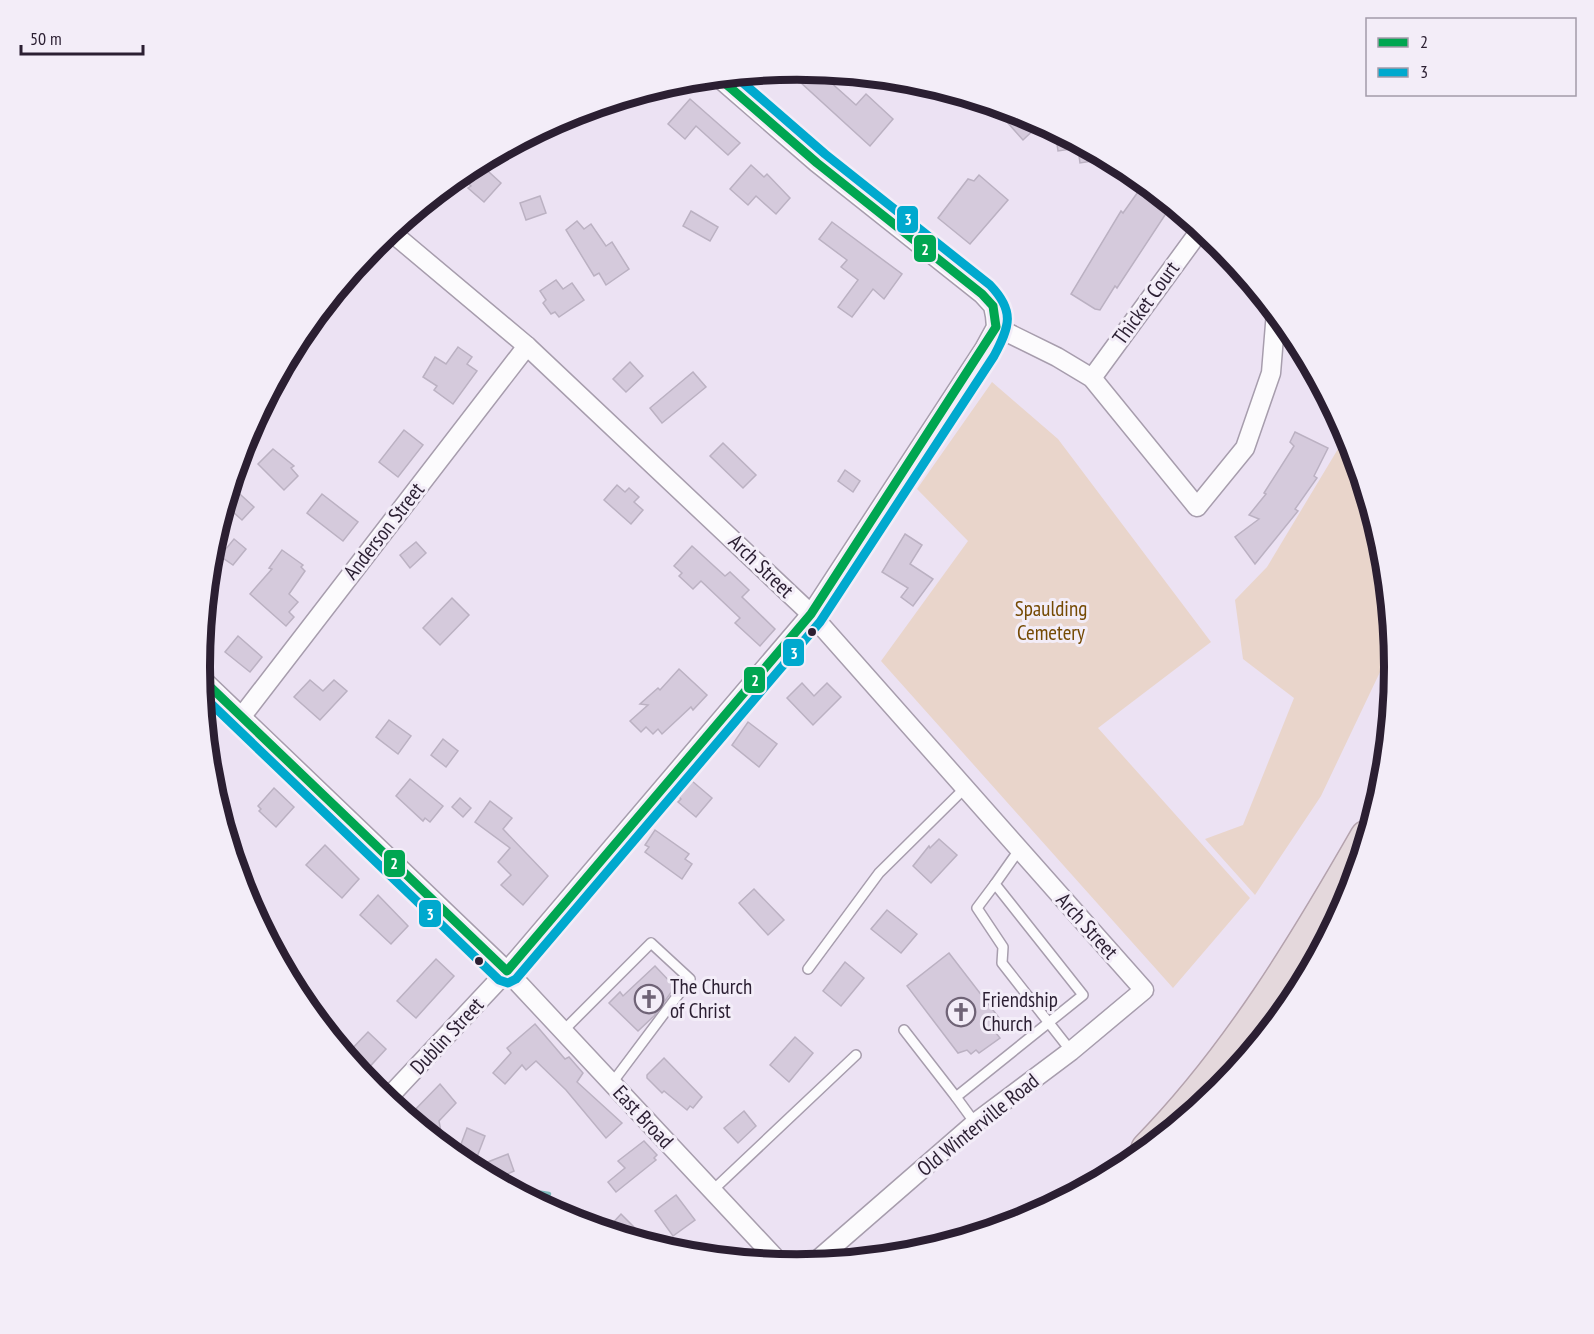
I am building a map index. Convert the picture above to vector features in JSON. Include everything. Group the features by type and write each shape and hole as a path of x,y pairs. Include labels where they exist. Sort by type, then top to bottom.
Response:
{"highway":[{"path":"1183,1110 1269,998 1316,926 1348,871"}],"street":[{"path":"726,84 825,170 982,294 993,306 996,327 1057,357 1092,378 1197,507 1245,448 1271,373 1275,326"},
{"name":"Thicket Court","path":"1092,378 1196,236"},
{"name":"Arch Street","path":"397,237 527,346 811,614 1144,990"},
{"name":"Dublin Street","path":"393,1093 507,971 811,614 968,374 996,327"},
{"name":"Anderson Street","path":"242,716 527,346"},
{"name":"East Broad","path":"210,686 507,971 771,1253"},
{"name":"Old Winterville Road","path":"825,1253 975,1123 1071,1051 1144,990"}],"lane":[{"path":"808,969 879,873 965,788"},
{"path":"1019,850 977,908 1003,947 1002,963 1071,1051"},
{"path":"957,1096 1083,995 995,884"},
{"path":"563,1031 651,943 690,979 612,1083"},
{"path":"904,1030 957,1096 975,1123"},
{"path":"712,1191 856,1055"}],"green space":[{"name":"Spaulding Cemetery","path":"992,382 1058,439 1211,642 1098,728 1250,898 1173,988 881,661 968,541 917,489"},
{"path":"1341,444 1353,478 1373,552 1383,629 1384,659 1380,672 1321,796 1255,895 1205,839 1243,825 1294,698 1243,659 1235,600 1267,567"}],"building":[{"path":"798,80 829,81 856,105 866,94 893,119 870,146"},
{"path":"690,99 740,143 728,155 696,126 685,139 668,124"},
{"path":"1003,117 1034,130 1023,140"},
{"path":"1056,140 1073,149 1058,151"},
{"path":"1078,151 1093,159 1093,161 1080,163"},
{"path":"751,165 764,177 767,174 790,198 776,214 756,196 748,205 730,189"},
{"path":"486,169 501,183 484,202 468,188 471,186 467,182"},
{"path":"979,175 1008,200 970,244 938,218 968,179 974,181"},
{"path":"1139,190 1167,211 1117,288 1115,286 1100,310 1095,309 1071,294 1121,211 1123,213"},
{"path":"540,196 546,213 526,220 520,203"},
{"path":"691,211 718,227 710,241 683,226"},
{"path":"577,221 584,229 591,224 606,246 612,242 629,269 606,285 599,273 594,276 566,230"},
{"path":"832,222 902,274 884,299 873,289 852,317 838,307 858,280 841,267 847,260 819,239"},
{"path":"556,280 563,289 572,283 584,300 559,317 555,312 551,314 543,303 546,300 540,291"},
{"path":"458,347 472,357 467,364 477,371 453,404 434,390 437,386 423,377 435,357 446,364"},
{"path":"630,362 643,376 626,392 613,379"},
{"path":"693,372 706,387 662,423 650,408"},
{"path":"404,430 423,445 398,477 379,462"},
{"path":"1295,432 1328,448 1314,476 1317,478 1295,509 1298,511 1255,564 1235,537 1259,519 1249,515 1266,494 1264,493 1294,446 1290,442"},
{"path":"723,443 756,475 743,488 710,456"},
{"path":"273,449 294,466 291,468 298,476 284,490 258,464"},
{"path":"845,470 860,481 853,492 838,481"},
{"path":"617,485 625,492 629,488 639,497 634,502 643,510 631,524 604,500"},
{"path":"237,491 254,507 242,520 231,511"},
{"path":"322,494 358,522 343,541 307,513"},
{"path":"905,534 922,545 910,564 933,579 913,606 901,597 908,588 882,572"},
{"path":"234,539 246,549 233,565 220,555"},
{"path":"416,542 426,553 410,568 400,555"},
{"path":"692,546 725,576 730,572 749,590 742,597 775,629 760,646 735,623 740,618 701,581 693,589 679,576 682,573 674,566"},
{"path":"282,550 303,565 301,567 305,571 289,594 298,602 289,612 294,617 286,626 250,594 272,569 269,568"},
{"path":"452,598 469,615 440,645 423,628"},
{"path":"238,636 262,657 250,672 225,652"},
{"path":"679,669 707,695 693,710 691,707 662,734 658,729 653,734 646,727 641,732 630,721 648,705 640,704 658,688 660,690"},
{"path":"310,680 323,691 334,680 347,691 320,720 294,697"},
{"path":"802,683 814,696 827,683 841,697 813,725 787,698"},
{"path":"389,720 411,736 398,754 376,737"},
{"path":"748,722 777,744 759,767 732,745"},
{"path":"443,739 458,751 446,767 431,755"},
{"path":"410,779 443,806 430,822 425,818 423,821 396,796"},
{"path":"692,781 712,798 696,817 678,802 681,799 679,797"},
{"path":"274,788 294,807 276,827 259,811 261,809 258,806"},
{"path":"460,798 471,808 463,817 452,807"},
{"path":"490,801 512,818 503,829 548,876 523,905 501,885 511,875 498,862 510,848 475,822"},
{"path":"655,830 689,854 685,859 692,864 682,879 645,852 649,847 645,845"},
{"path":"939,839 957,855 931,883 913,866 929,846 930,848"},
{"path":"325,845 359,879 342,898 306,865"},
{"path":"754,889 784,920 768,935 739,903"},
{"path":"378,895 408,926 391,944 360,915"},
{"path":"887,910 917,934 901,953 871,929"},
{"name":"Friendship Church","path":"949,953 1003,1023 999,1026 1002,1028 996,1033 1000,1038 979,1053 976,1050 971,1054 967,1050 958,1053 907,986"},
{"path":"436,959 454,976 416,1018 397,1001"},
{"path":"845,962 864,978 841,1006 823,991"},
{"name":"The Church of Christ","path":"655,966 675,987 654,1016 638,1031 609,1003 620,992 623,996"},
{"path":"535,1024 565,1059 569,1057 583,1073 577,1082 622,1123 606,1138 566,1090 536,1061 526,1070 522,1065 505,1084 493,1073 511,1053 507,1048"},
{"path":"368,1032 386,1049 368,1068 351,1049"},
{"path":"795,1037 813,1053 789,1082 770,1065"},
{"path":"664,1058 702,1097 693,1108 690,1106 687,1110 664,1091 662,1093 647,1078 647,1075"},
{"path":"440,1084 456,1103 439,1121 442,1135 413,1112"},
{"path":"744,1111 756,1126 738,1143 724,1128"},
{"path":"467,1128 485,1136 476,1159 460,1147"},
{"path":"644,1141 657,1155 654,1158 656,1160 616,1192 608,1182 625,1168 618,1161"},
{"path":"508,1154 514,1171 503,1176 484,1163"},
{"path":"676,1195 695,1220 673,1236 655,1211"},
{"path":"621,1214 640,1233 612,1224"}],"waterway":[{"path":"532,1191 549,1194"}],"transit line":[{"name":"3","path":"211,704 499,980 508,983 516,979 820,622 994,356 1004,336 1006,311 998,294 990,285 825,154 743,83"},
{"name":"2","path":"210,687 507,971 811,614 996,327 993,306 982,294 817,163 726,84"}],"place":[{"name":"The Church of Christ","path":"649,999"},
{"name":"Friendship Church","path":"961,1012"}]}
